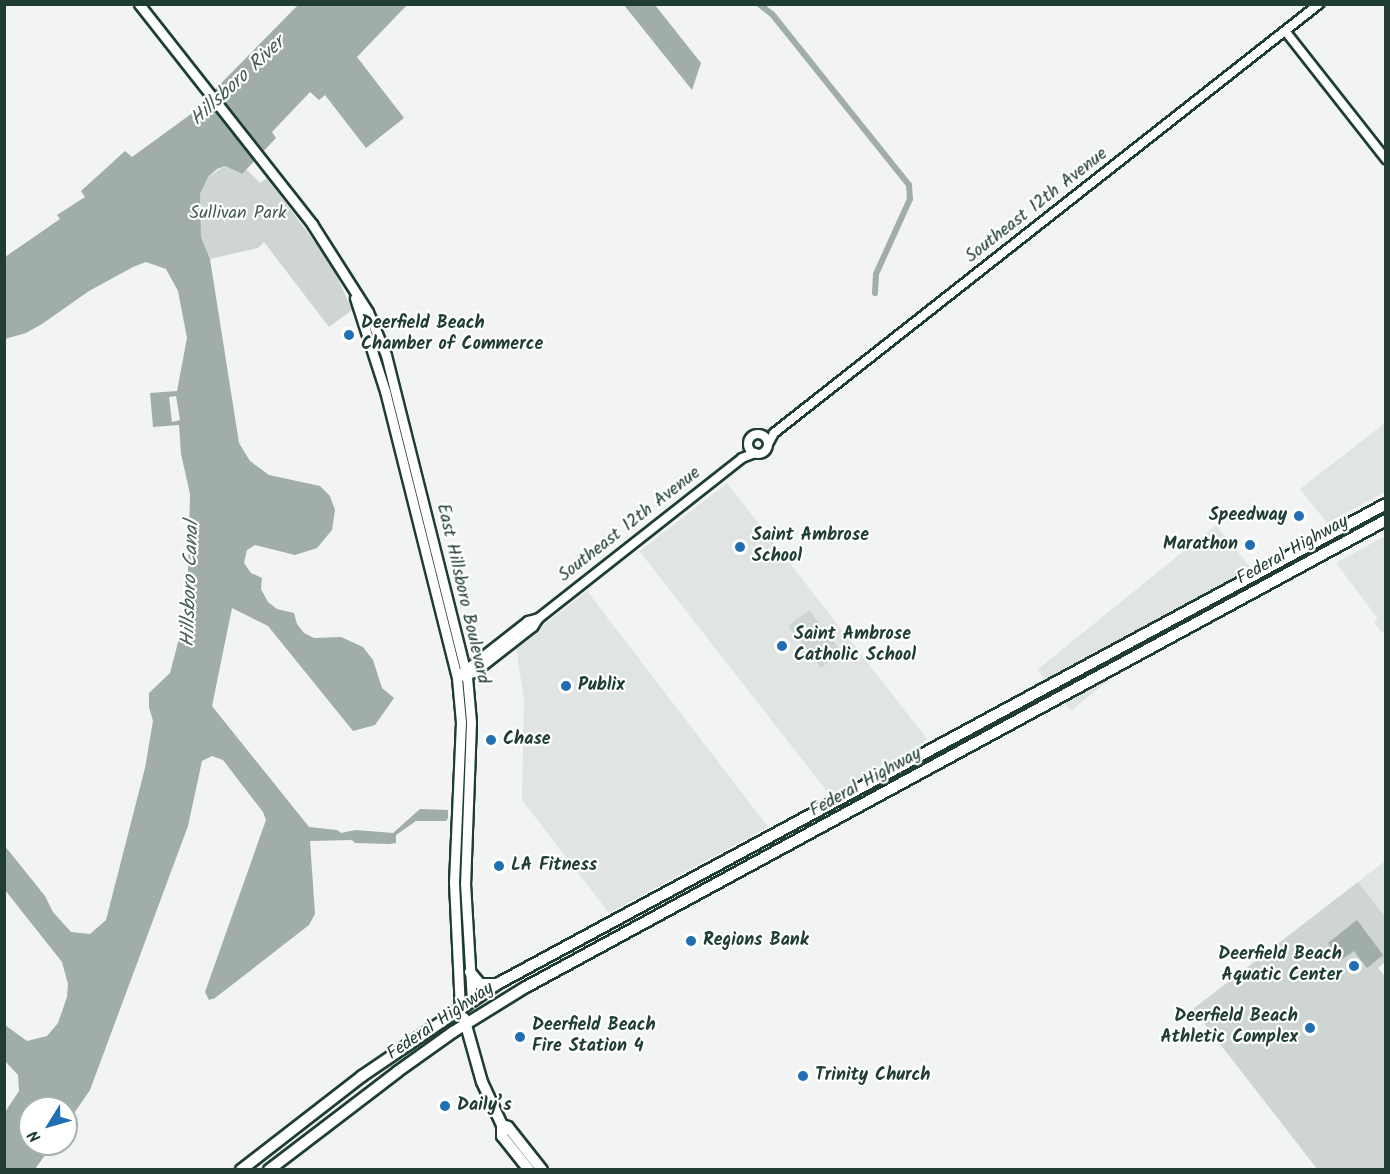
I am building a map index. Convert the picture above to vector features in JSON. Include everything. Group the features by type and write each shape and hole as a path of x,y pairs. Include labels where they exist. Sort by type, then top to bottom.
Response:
{"main road":[{"name":"East Hillsboro Boulevard","path":"139,4 322,238 354,293 368,312 386,355 419,482 471,716 465,883 472,1001 467,1024"},
{"name":"East Hillsboro Boulevard","path":"354,293 398,439 463,675 454,882 460,1010 467,1024 482,1082 502,1125 502,1136 529,1170"},
{"path":"398,439 409,473 419,482"},
{"path":"411,492 416,493 423,514 427,517"},
{"name":"Federal Highway","path":"241,1170 362,1076 499,983 1386,504"},
{"name":"Federal Highway","path":"269,1169 371,1090 467,1024 554,972 1384,519"},
{"path":"1111,669 1115,658 1127,644"},
{"path":"1079,686 1090,674 1092,663"},
{"path":"975,742 977,732 986,721"},
{"path":"949,756 965,732"},
{"path":"459,758 465,765 468,783"},
{"path":"829,822 839,801"},
{"path":"808,833 822,810"},
{"path":"455,863 465,883"},
{"path":"454,882 462,890 466,904"},
{"path":"470,972 480,984 499,983"},
{"name":"East Hillsboro Boulevard","path":"502,1125 508,1127 542,1170"}],"street":[{"name":"Southeast 12th Avenue","path":"463,675 532,627 539,618 742,458 764,451 765,440 1319,4"},
{"path":"1286,32 1386,159"},
{"path":"755,453 748,446 753,436 765,440"},
{"name":"Southeast 12th Avenue","path":"742,458 748,446"},
{"path":"259,1155 269,1169"}],"shaded area":[{"path":"1385,423 1385,492 1327,523 1300,489"},
{"name":"Saint Ambrose Catholic School","path":"727,483 927,739 840,807 640,551"},
{"path":"1216,525 1249,566 1071,711 1037,670"},
{"path":"1385,536 1386,630 1382,633 1374,622 1378,619 1336,563"},
{"path":"587,591 768,827 609,913 522,800 524,699 516,647"},
{"path":"1385,861 1385,917 1358,882"}],"green space":[{"name":"Sullivan Park","path":"225,166 241,174 246,169 260,183 267,178 335,272 352,310 329,327 264,242 258,248 210,259 201,237 200,194 208,177"},
{"path":"809,610 842,652 821,668 789,626"},
{"path":"1358,882 1385,917 1385,962 1378,968 1386,978 1385,1169 1317,1169 1193,1009"}],"water":[{"path":"298,5 407,5 357,57 404,118 366,148 325,95 319,100 310,92 272,132 276,138 242,174 225,166 217,169 208,177 200,194 201,237 210,259 239,443 250,461 269,475 320,486 330,496 335,510 332,530 317,548 295,555 255,545 247,550 244,563 251,573 262,578 261,589 268,602 277,609 294,613 297,624 304,633 314,638 341,637 363,647 373,660 382,688 394,698 375,725 353,731 268,626 232,608 212,706 309,827 337,830 341,833 356,830 393,833 420,809 448,810 448,818 446,821 416,821 396,835 396,843 355,843 352,840 310,841 315,914 309,925 215,998 209,1000 205,992 266,820 263,812 223,760 212,756 202,761 188,826 90,1090 78,1108 78,1096 18,1096 18,1156 44,1156 35,1169 5,1169 5,1112 19,1091 18,1075 5,1061 5,1025 27,1041 47,1036 58,1023 67,997 68,984 62,962 5,890 4,845 45,896 53,912 71,932 90,934 106,920 145,768 153,721 149,707 149,693 170,673 187,608 190,494 181,454 179,425 153,427 150,393 177,391 187,338 178,291 166,269 146,262 133,267 89,291 26,333 5,339 5,257 60,219 57,215 85,197 81,191 125,151 132,157 191,114","holes":["176,396 180,420 172,422 169,397"]},
{"path":"624,5 655,5 701,63 692,90"},
{"path":"1357,920 1383,955 1367,968 1354,951 1341,960 1328,943"}],"waterway":[{"path":"759,4 772,14 909,185 910,199 876,274 875,293"}],"place":[{"name":"Deerfield Beach Chamber of Commerce","path":"349,335"},
{"name":"Speedway","path":"1299,516"},
{"name":"Marathon","path":"1250,545"},
{"name":"Saint Ambrose School","path":"740,547"},
{"name":"Saint Ambrose Catholic School","path":"782,646"},
{"name":"Publix","path":"566,686"},
{"name":"Chase","path":"491,740"},
{"name":"LA Fitness","path":"499,866"},
{"name":"Regions Bank","path":"691,941"},
{"name":"Deerfield Beach Aquatic Center","path":"1354,966"},
{"name":"Deerfield Beach Athletic Complex","path":"1310,1028"},
{"name":"Deerfield Beach Fire Station 4","path":"520,1037"},
{"name":"Trinity Church","path":"803,1076"},
{"name":"Daily’s","path":"445,1106"}],"water label":[{"name":"Hillsboro River","path":"238,82"},
{"name":"Hillsboro Canal","path":"191,584"}]}
